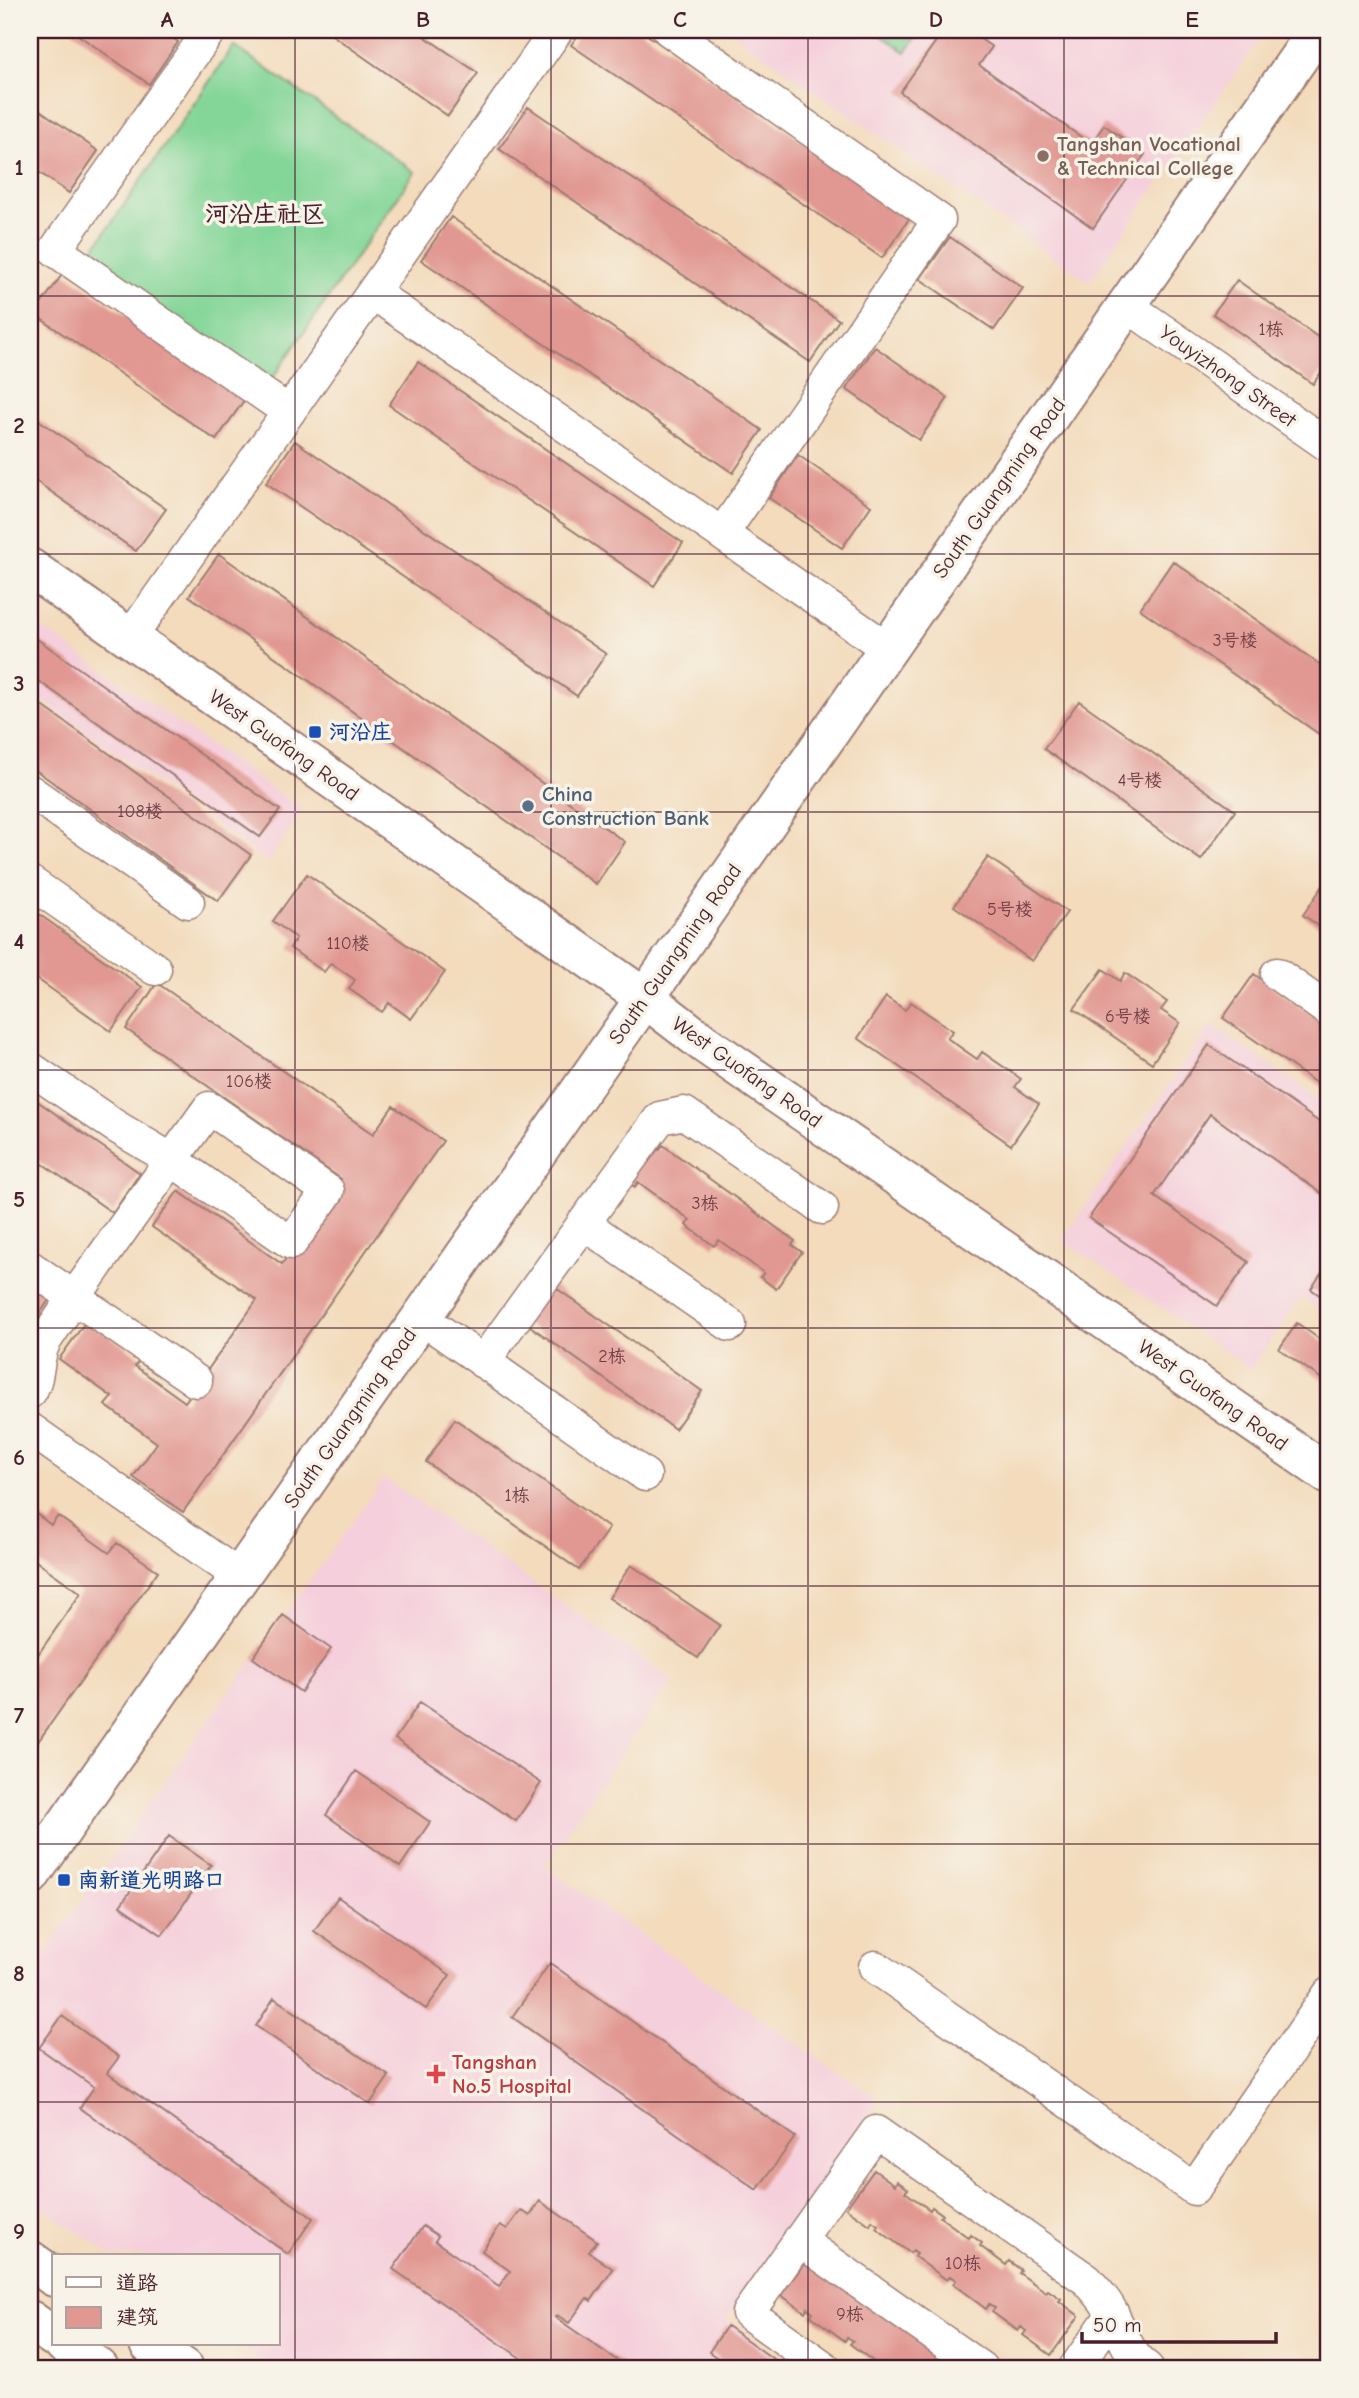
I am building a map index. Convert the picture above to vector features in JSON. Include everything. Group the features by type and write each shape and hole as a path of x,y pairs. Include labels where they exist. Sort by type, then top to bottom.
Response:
{"main road":[{"name":"South Guangming Road","path":"30,1876 1318,30"},
{"name":"West Guofang Road","path":"30,568 645,998 705,1044 1329,1475"},
{"path":"30,2260 52,2276"},
{"path":"30,2320 52,2336"},
{"path":"67,2346 99,2368"},
{"path":"152,2346 184,2368"}],"street":[{"path":"210,30 55,250 289,412"},
{"path":"130,638 558,30"},
{"path":"669,30 939,220 722,534"},
{"path":"373,293 887,648"},
{"name":"Youyizhong Street","path":"1126,305 1329,446"},
{"path":"30,791 188,902"},
{"path":"30,883 155,970"},
{"path":"1276,974 1329,1011"},
{"path":"30,1068 115,1126 172,1160 291,1243 328,1191 209,1108 172,1160 75,1298 43,1345 34,1386 30,1392"},
{"path":"483,1362 660,1118 684,1113 822,1208"},
{"path":"583,1223 730,1325"},
{"path":"30,1267 196,1381"},
{"path":"420,1317 645,1475"},
{"path":"30,1429 239,1576"},
{"path":"875,1967 1194,2189 1329,1994"},
{"path":"825,2368 748,2313 876,2132 1087,2280 1113,2314 1123,2340 1147,2368"},
{"path":"799,2240 981,2368"},
{"path":"1075,2368 1113,2314"}],"shaded area":[{"name":"Tangshan Vocational & Technical College","path":"728,30 1266,30 1089,282"},
{"path":"30,619 303,810 268,862 30,692"},
{"path":"1211,1024 1329,1107 1329,1316 1301,1297 1251,1369 1062,1240"},
{"name":"Tangshan No.5 Hospital","path":"384,1478 672,1680 544,1866 879,2099 726,2319 795,2368 271,2368 239,2346 280,2346 280,2254 109,2254 30,2199 30,1975 176,1766"}],"green space":[{"path":"874,30 921,30 906,52"},
{"path":"234,46 415,172 267,386 86,260"}],"building":[{"path":"71,30 161,30 178,42 149,84"},
{"path":"325,30 415,30 478,73 448,116"},
{"path":"582,30 640,30 911,216 882,258 571,45"},
{"path":"944,30 967,30 992,47 979,65 1091,144 1104,125 1145,154 1093,228 900,92"},
{"path":"30,103 98,151 69,193 30,166"},
{"path":"528,107 839,320 810,362 499,149"},
{"path":"451,217 762,430 733,473 421,260"},
{"path":"950,237 1023,288 994,330 920,279"},
{"path":"64,272 245,399 216,440 34,314"},
{"path":"1237,280 1329,345 1329,361 1313,384 1213,314"},
{"path":"875,347 948,398 919,440 846,389"},
{"path":"418,362 683,543 654,586 389,405"},
{"path":"30,414 166,509 136,551 30,477"},
{"path":"295,441 606,654 577,696 266,483"},
{"path":"798,455 871,506 842,548 769,498"},
{"path":"219,554 625,842 596,884 189,596"},
{"path":"1173,561 1329,671 1329,741 1140,609"},
{"path":"30,634 280,810 260,837 30,675"},
{"path":"30,697 251,855 218,901 30,766"},
{"path":"1079,701 1235,811 1201,860 1044,749"},
{"path":"988,857 1067,912 1032,961 954,906"},
{"path":"307,874 445,972 411,1019 389,1003 382,1012 349,989 355,980 331,963 324,972 290,948 296,938 273,921"},
{"path":"1329,877 1329,933 1303,915"},
{"path":"30,908 142,987 111,1031 30,974"},
{"path":"1103,969 1120,981 1125,973 1167,1002 1161,1010 1180,1023 1152,1063 1074,1009"},
{"path":"1254,974 1329,1027 1329,1092 1223,1018"},
{"path":"157,983 373,1134 393,1106 443,1141 183,1512 133,1477 157,1443 105,1405 112,1397 59,1359 87,1320 141,1358 135,1366 185,1402 257,1300 152,1227 178,1191 282,1264 341,1179 126,1029"},
{"path":"886,997 905,1010 911,1002 953,1031 947,1038 977,1059 982,1052 1021,1079 1015,1087 1039,1104 1011,1145 858,1038"},
{"path":"1209,1045 1329,1129 1328,1198 1210,1114 1154,1196 1249,1262 1217,1306 1089,1218"},
{"path":"30,1096 140,1173 113,1213 30,1155"},
{"path":"647,1142 659,1150 663,1145 795,1241 792,1245 802,1252 776,1289 760,1277 764,1273 719,1240 714,1246 686,1225 690,1220 638,1182 635,1187 622,1177"},
{"path":"1329,1262 1329,1302 1311,1289"},
{"path":"30,1282 51,1297 30,1328"},
{"path":"549,1283 702,1391 675,1429 523,1321"},
{"path":"1297,1323 1329,1346 1329,1384 1279,1349"},
{"path":"455,1419 609,1528 579,1570 426,1462"},
{"path":"30,1509 51,1525 58,1516 109,1553 117,1543 158,1571 30,1753 30,1666 81,1593 30,1557"},
{"path":"631,1565 720,1625 698,1658 609,1598"},
{"path":"283,1615 331,1649 301,1692 253,1658"},
{"path":"420,1702 541,1783 516,1821 395,1739"},
{"path":"356,1771 430,1822 400,1867 326,1815"},
{"path":"169,1836 211,1865 162,1935 120,1906"},
{"path":"338,1897 450,1975 426,2009 314,1931"},
{"path":"550,1963 795,2137 757,2190 512,2017"},
{"path":"274,1998 389,2076 370,2104 256,2026"},
{"path":"62,2016 119,2057 107,2073 313,2218 288,2254 80,2108 94,2087 39,2048"},
{"path":"874,2170 895,2185 897,2181 908,2189 905,2192 930,2210 932,2207 942,2214 940,2217 969,2238 971,2235 982,2243 980,2246 1006,2265 1009,2261 1021,2270 1019,2273 1061,2299 1059,2301 1079,2316 1051,2355 1023,2335 1026,2331 1021,2327 1018,2331 992,2312 995,2308 989,2304 986,2309 953,2284 956,2280 950,2276 947,2280 915,2257 917,2253 913,2250 910,2253 876,2228 878,2225 872,2221 870,2225 846,2208"},
{"path":"540,2201 597,2241 589,2252 613,2269 591,2301 587,2298 569,2323 557,2315 555,2317 628,2368 535,2368 393,2269 423,2226 438,2236 435,2241 499,2286 510,2271 482,2251 500,2225 507,2229 521,2210 530,2216"},
{"path":"809,2257 965,2368 891,2368 885,2364 882,2368 850,2344 853,2341 847,2337 845,2341 811,2316 813,2312 807,2308 805,2312 781,2295"},
{"path":"727,2326 786,2368 732,2368 709,2352"}],"place":[{"name":"Tangshan Vocational & Technical College","path":"1043,156"},
{"name":"河沿庄","path":"315,732"},
{"name":"China Construction Bank","path":"528,806"},
{"name":"南新道光明路口","path":"64,1880"},
{"name":"Tangshan No.5 Hospital","path":"436,2074"}],"district":[{"name":"河沿庄社区","path":"265,214"}]}
